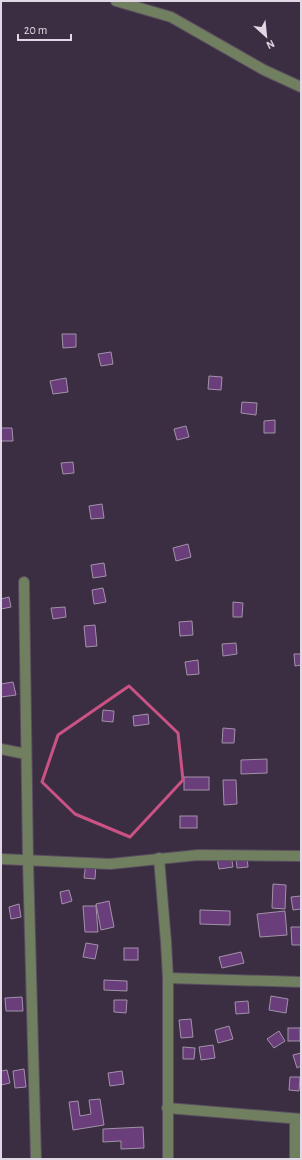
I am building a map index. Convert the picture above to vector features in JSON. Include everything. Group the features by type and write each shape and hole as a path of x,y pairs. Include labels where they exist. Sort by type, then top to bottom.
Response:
{"street":[{"path":"116,1 171,17 264,70 301,87"},
{"path":"24,582 28,860 36,1159"},
{"path":"1,749 26,754"},
{"path":"1,859 110,864 198,855 301,856"},
{"path":"159,858 168,978 168,1159"},
{"path":"168,978 301,982"},
{"path":"168,1108 298,1119 295,1159"}],"highlighted area":[{"path":"129,686 178,733 183,780 130,837 75,814 42,782 58,735"}],"building":[{"path":"62,334 76,334 76,347 63,348"},
{"path":"111,352 113,364 101,366 98,354"},
{"path":"209,376 222,377 221,390 208,389"},
{"path":"66,378 68,392 53,394 50,381"},
{"path":"242,402 257,403 256,415 241,413"},
{"path":"275,420 275,433 264,433 264,421"},
{"path":"186,426 189,437 177,440 174,429"},
{"path":"1,428 12,428 13,441 1,441"},
{"path":"73,462 74,473 63,474 61,463"},
{"path":"102,504 104,518 91,519 89,506"},
{"path":"188,544 191,557 176,561 173,548"},
{"path":"104,563 106,576 93,578 91,565"},
{"path":"103,588 106,602 94,604 92,590"},
{"path":"9,597 11,607 1,609 1,599"},
{"path":"233,602 243,603 242,617 233,617"},
{"path":"65,607 66,617 53,619 51,608"},
{"path":"192,621 193,635 180,636 179,622"},
{"path":"95,625 97,646 86,647 84,626"},
{"path":"236,643 237,654 223,656 222,644"},
{"path":"294,654 301,654 301,665 295,666"},
{"path":"198,660 199,674 187,675 185,662"},
{"path":"13,682 16,695 1,697 1,684"},
{"path":"103,710 114,711 113,722 102,721"},
{"path":"148,714 149,724 134,726 133,716"},
{"path":"223,728 235,729 234,743 222,743"},
{"path":"267,759 267,773 241,774 241,760"},
{"path":"184,777 209,777 209,790 184,790"},
{"path":"223,780 236,780 237,804 224,805"},
{"path":"180,816 197,816 197,828 180,828"},
{"path":"231,854 233,867 219,869 217,857"},
{"path":"247,857 248,867 237,868 236,858"},
{"path":"86,862 96,863 95,879 84,878"},
{"path":"273,884 286,885 285,909 272,908"},
{"path":"69,890 72,901 62,904 60,892"},
{"path":"301,896 301,909 293,910 291,897"},
{"path":"109,901 114,927 101,930 96,904"},
{"path":"19,904 21,917 11,919 9,907"},
{"path":"83,906 96,906 98,932 85,932"},
{"path":"200,910 230,911 230,925 200,924"},
{"path":"285,911 287,935 260,937 257,914"},
{"path":"291,927 301,927 301,945 292,945"},
{"path":"86,943 98,945 95,959 83,957"},
{"path":"124,948 138,948 138,960 124,960"},
{"path":"241,952 244,963 222,968 219,957"},
{"path":"104,980 127,981 127,991 104,990"},
{"path":"271,996 288,999 286,1013 269,1010"},
{"path":"22,997 23,1011 6,1011 5,998"},
{"path":"114,1000 127,1000 126,1013 114,1012"},
{"path":"248,1001 249,1013 236,1014 235,1002"},
{"path":"191,1019 193,1037 181,1038 179,1020"},
{"path":"229,1026 233,1039 218,1043 215,1030"},
{"path":"288,1028 300,1028 300,1041 288,1041"},
{"path":"279,1031 285,1041 274,1048 267,1039"},
{"path":"213,1045 215,1058 201,1060 199,1047"},
{"path":"183,1047 195,1048 194,1059 183,1059"},
{"path":"301,1053 301,1066 297,1068 293,1055"},
{"path":"24,1069 26,1087 15,1088 13,1071"},
{"path":"7,1070 10,1083 1,1085 1,1071"},
{"path":"122,1071 124,1084 110,1086 108,1073"},
{"path":"290,1077 300,1077 299,1091 289,1090"},
{"path":"100,1099 104,1125 73,1130 69,1102 78,1101 80,1116 91,1114 89,1100"},
{"path":"143,1127 144,1148 121,1149 121,1141 103,1142 103,1129"}]}
